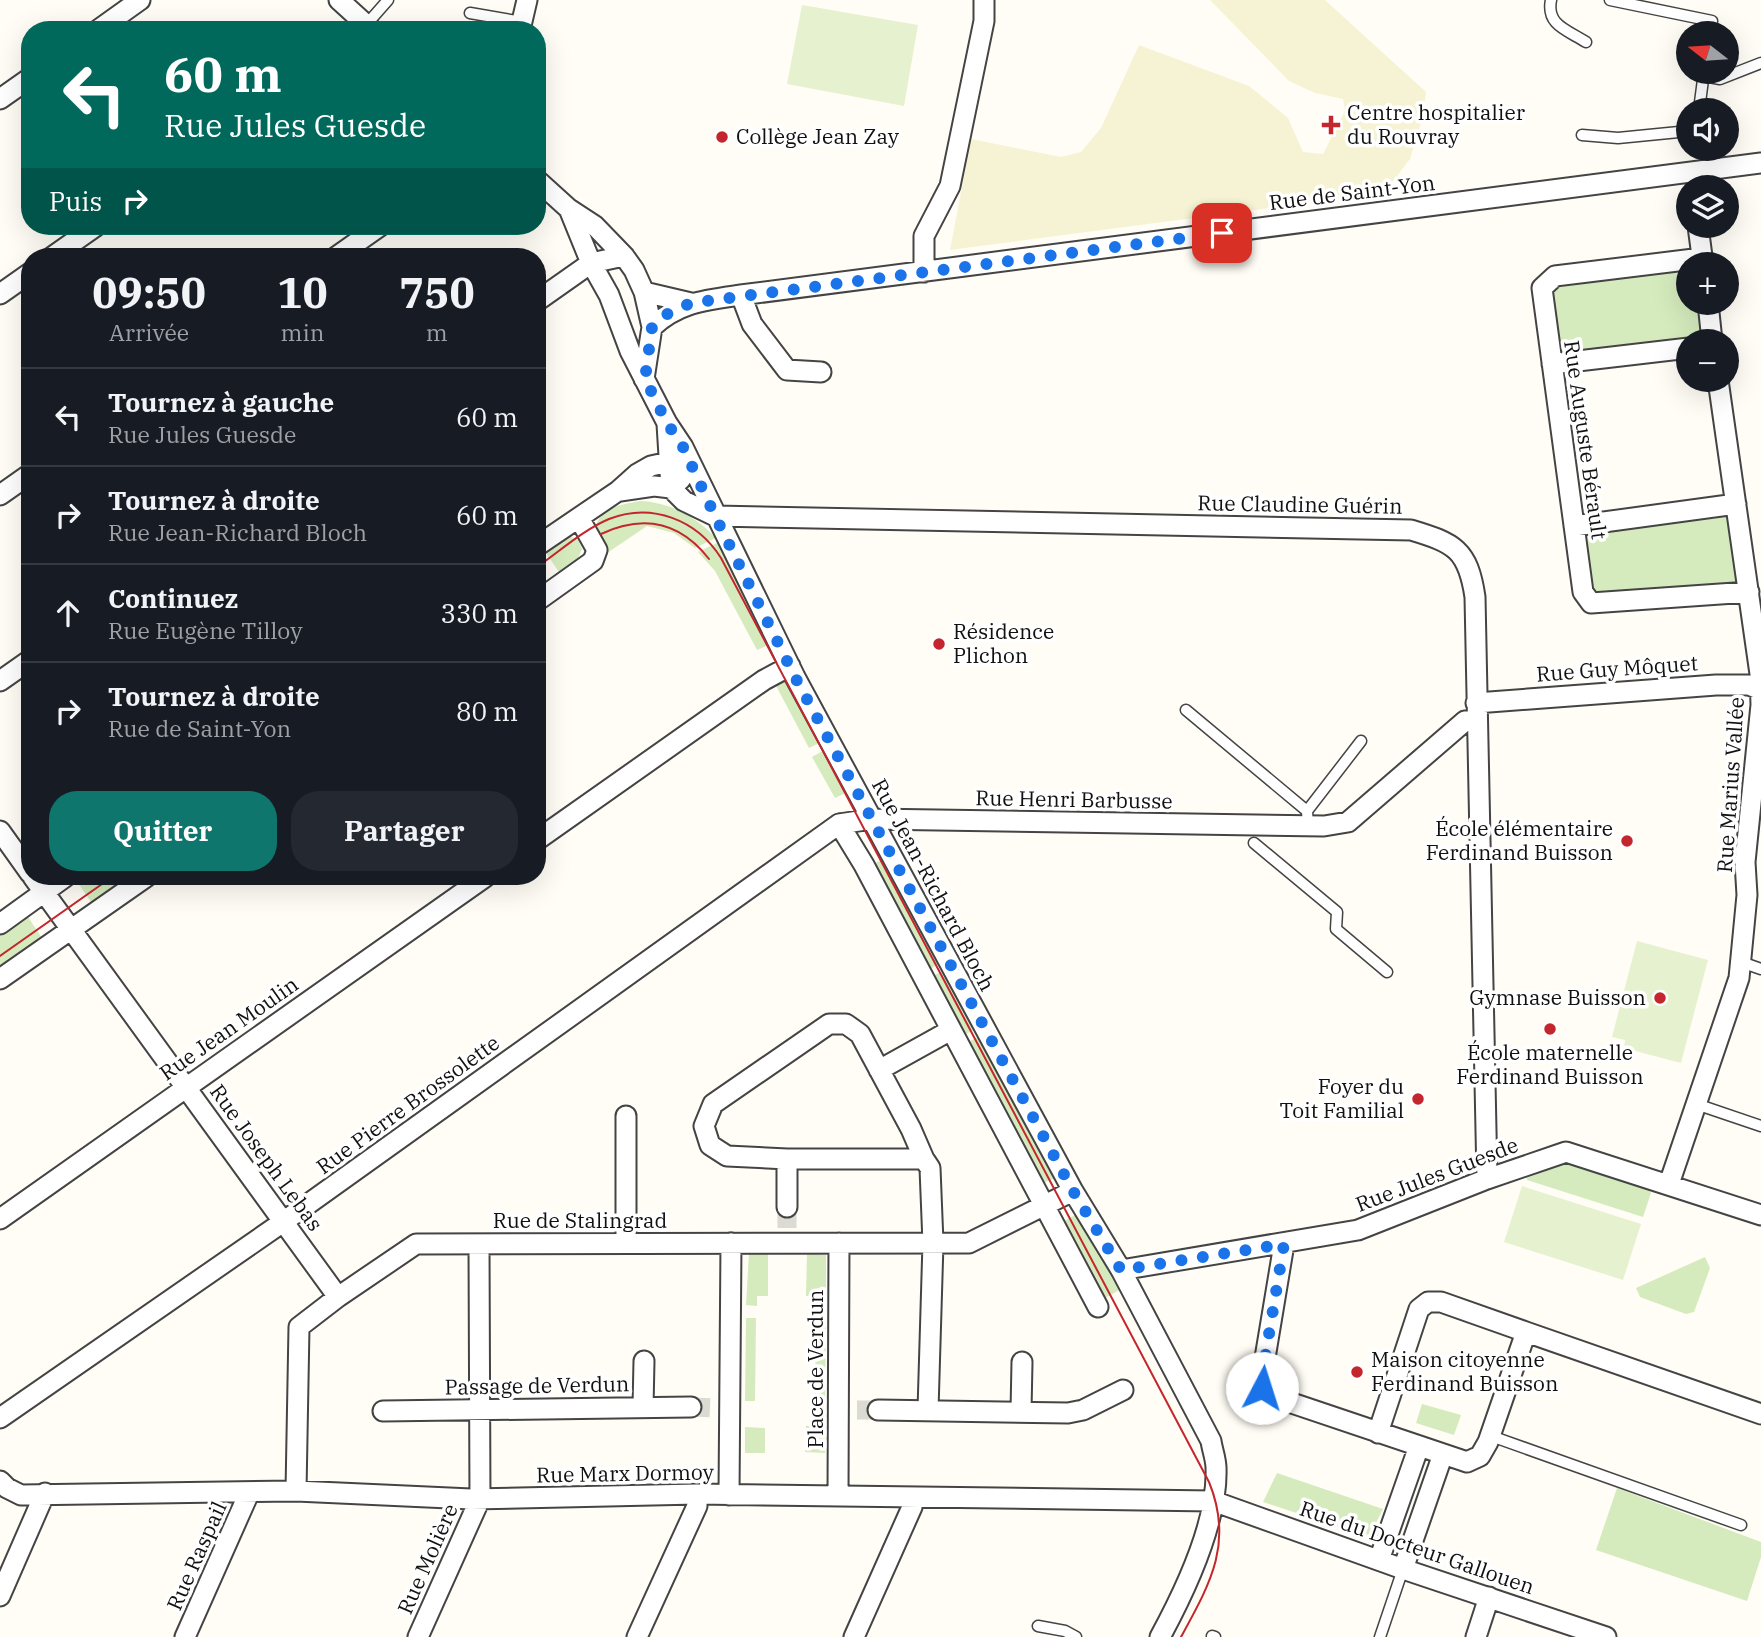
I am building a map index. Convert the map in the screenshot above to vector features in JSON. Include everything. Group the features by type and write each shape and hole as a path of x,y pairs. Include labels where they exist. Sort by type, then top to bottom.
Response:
{"street":[{"path":"111,21 140,0"},
{"path":"339,0 362,21"},
{"path":"522,21 527,0"},
{"path":"924,272 924,236 950,186 971,96 984,21 984,0"},
{"path":"0,99 21,84"},
{"name":"Rue de Saint-Yon","path":"1709,175 1761,163"},
{"name":"Rue de Saint-Yon","path":"652,327 663,316 691,303 741,295 1676,181"},
{"path":"546,188 569,209 595,226 634,270 644,292 652,327 645,379"},
{"name":"Rue Jean-Richard Bloch","path":"569,209 617,314 630,351 667,423 683,447 790,666 1073,1191 1121,1270 1210,1441 1216,1467 1213,1501 1193,1570 1160,1637"},
{"path":"65,248 83,235"},
{"path":"349,248 367,235"},
{"path":"546,294 591,262 624,256"},
{"name":"Rue Auguste Bérault","path":"1676,264 1555,276 1542,288 1583,592 1591,603 1749,592"},
{"path":"0,294 21,279"},
{"path":"617,314 644,292"},
{"name":"Rue de Saint-Yon","path":"644,292 691,303"},
{"path":"741,295 752,324 787,370 821,372"},
{"path":"617,314 652,327"},
{"path":"1552,364 1676,350"},
{"name":"Rue Marius Vallée","path":"1669,1184 1739,978 1754,897 1745,862 1761,690 1720,392"},
{"path":"667,423 671,488"},
{"path":"546,541 651,466 669,462 692,470"},
{"path":"671,488 692,470"},
{"path":"0,495 21,480"},
{"path":"618,491 654,486 671,488 684,500 715,516"},
{"path":"1574,526 1736,504"},
{"name":"Rue Claudine Guérin","path":"715,516 1411,530 1446,541 1464,559 1472,577 1475,597 1487,1179"},
{"path":"546,595 593,561 597,550 579,517"},
{"path":"0,681 21,666"},
{"path":"546,834 768,678 790,666"},
{"name":"Rue Guy Môquet","path":"1476,711 1716,685 1749,685 1761,690"},
{"name":"Rue Henri Barbusse","path":"839,824 873,819 1308,818 1324,826 1348,822 1476,711"},
{"path":"839,824 864,864 1098,1307"},
{"name":"Rue Pierre Brossolette","path":"0,1418 283,1222 839,824"},
{"name":"Rue Joseph Lebas","path":"0,831 21,860"},
{"path":"0,924 33,885"},
{"name":"Rue Joseph Lebas","path":"39,885 338,1297"},
{"path":"0,979 134,885"},
{"name":"Rue Jean Moulin","path":"0,1219 474,885"},
{"path":"924,1158 787,1159 727,1156 710,1145 704,1126 713,1104 829,1024 846,1024 860,1034 930,1168 933,1243 928,1410"},
{"path":"879,1070 951,1030"},
{"path":"626,1116 626,1243"},
{"name":"Rue Jules Guesde","path":"1121,1270 1358,1230 1487,1179 1566,1152 1761,1214"},
{"path":"787,1159 787,1207"},
{"name":"Rue de Stalingrad","path":"296,1491 299,1327 416,1244 731,1243 787,1236 839,1243 968,1243 1073,1191"},
{"path":"729,1495 721,1408 731,1243"},
{"name":"Place de Verdun","path":"838,1496 848,1410 839,1243"},
{"path":"1284,1244 1262,1376 1262,1388 1271,1396 1467,1462 1480,1457 1490,1436 1526,1332"},
{"path":"479,1245 480,1499"},
{"path":"1378,1433 1419,1309 1429,1302 1441,1302 1761,1414"},
{"path":"643,1407 644,1361"},
{"path":"1021,1411 1022,1362"},
{"path":"878,1410 1069,1413 1083,1410 1123,1390"},
{"name":"Passage de Verdun","path":"383,1411 691,1407"},
{"path":"1380,1560 1419,1446"},
{"path":"1403,1569 1443,1454"},
{"name":"Rue Marx Dormoy","path":"0,1481 6,1488 21,1494 296,1491 480,1499 697,1494 1213,1501"},
{"path":"0,1596 41,1493"},
{"name":"Rue Raspail","path":"185,1637 249,1493"},
{"path":"637,1637 696,1506 697,1494"},
{"path":"854,1637 912,1507 912,1497"},
{"name":"Rue Molière","path":"418,1637 480,1499"},
{"name":"Rue du Docteur Gallouen","path":"1213,1501 1403,1569 1606,1637"},
{"path":"1476,1637 1489,1597"}],"lane":[{"path":"373,21 388,0"},
{"path":"1551,0 1549,11 1553,21 1586,41"},
{"path":"1609,0 1712,21"},
{"path":"470,13 501,21"},
{"path":"1740,71 1761,63"},
{"path":"1582,135 1618,138 1676,132"},
{"path":"1185,710 1308,818 1361,741"},
{"path":"1254,843 1336,912 1336,929 1387,972"},
{"path":"1741,962 1761,969"},
{"path":"1696,1104 1761,1126"},
{"path":"1490,1436 1741,1524"},
{"path":"1380,1637 1403,1569"},
{"path":"1038,1626 1065,1631 1076,1637"}],"shaded area":[{"path":"1210,0 1325,0 1426,92 1422,120 1410,159 1384,193 950,250 971,139 1061,157 1081,152 1101,128 1139,45 1249,86 1288,118 1303,152 1323,154 1345,111 1343,99 1315,93 1289,81"}],"green space":[{"path":"802,5 918,25 904,106 787,84"},
{"path":"1676,269 1676,315 1700,315 1702,329 1676,329 1676,343 1557,357 1549,289 1552,283"},
{"path":"640,501 662,504 682,512 716,538 695,548 674,533 647,526 607,553 595,530 597,522 612,508"},
{"path":"1728,512 1737,585 1594,597 1588,591 1582,531"},
{"path":"566,534 578,540 582,549 575,565 561,575 546,553 546,545"},
{"path":"721,541 775,642 757,650 715,571 698,552"},
{"path":"786,677 825,740 809,748 774,682"},
{"path":"828,748 852,790 835,798 812,757"},
{"path":"887,857 943,962 926,971 870,866"},
{"path":"79,885 122,885 93,905"},
{"path":"25,912 43,940 0,971 0,929"},
{"name":"Gymnase Buisson","path":"1637,941 1708,960 1681,1063 1624,1048 1625,1040 1612,1037"},
{"path":"947,968 978,1028 960,1037 930,978"},
{"path":"982,1035 1055,1178 1038,1185 964,1044"},
{"path":"1567,1162 1649,1190 1651,1193 1643,1217 1527,1180"},
{"path":"1522,1186 1641,1224 1623,1280 1504,1242"},
{"path":"1075,1215 1121,1289 1100,1301 1059,1224"},
{"path":"749,1253 768,1253 768,1296 757,1296 757,1306 746,1305"},
{"path":"807,1253 826,1255 826,1305 816,1306 816,1296 806,1296"},
{"path":"1705,1257 1710,1268 1694,1312 1686,1314 1640,1297 1636,1288"},
{"path":"746,1318 756,1318 755,1401 745,1401"},
{"path":"816,1318 826,1319 825,1402 815,1402"},
{"path":"1422,1404 1461,1415 1454,1435 1416,1423"},
{"path":"815,1414 825,1415 825,1453 805,1452 806,1426 815,1426"},
{"path":"745,1427 765,1428 765,1453 745,1453"},
{"path":"1277,1473 1383,1509 1369,1537 1263,1502"},
{"path":"1617,1488 1761,1542 1761,1557 1747,1601 1596,1550"}],"tunnel":[{"path":"787,1207 787,1228"},
{"path":"691,1407 713,1408"},
{"path":"857,1410 878,1410"}],"tram line":[{"path":"546,560 609,519 641,513 657,514 686,524 699,533 721,558 1209,1482 1216,1504 1219,1544 1209,1581 1181,1637"},
{"path":"601,534 632,524 660,525 686,537 709,559"},
{"path":"0,956 101,885"}],"place":[{"name":"Centre hospitalier du Rouvray","path":"1331,125"},
{"name":"Collège Jean Zay","path":"722,137"},
{"name":"Résidence Plichon","path":"939,644"},
{"name":"École élémentaire Ferdinand Buisson","path":"1627,841"},
{"name":"Gymnase Buisson","path":"1660,998"},
{"name":"École maternelle Ferdinand Buisson","path":"1550,1029"},
{"name":"Foyer du Toit Familial","path":"1418,1099"},
{"name":"Maison citoyenne Ferdinand Buisson","path":"1357,1372"}],"route":[{"path":"1222,233 691,303 663,316 652,327 645,379 667,423 683,447 795,677 1073,1191 1121,1270 1284,1244 1262,1388"}]}
